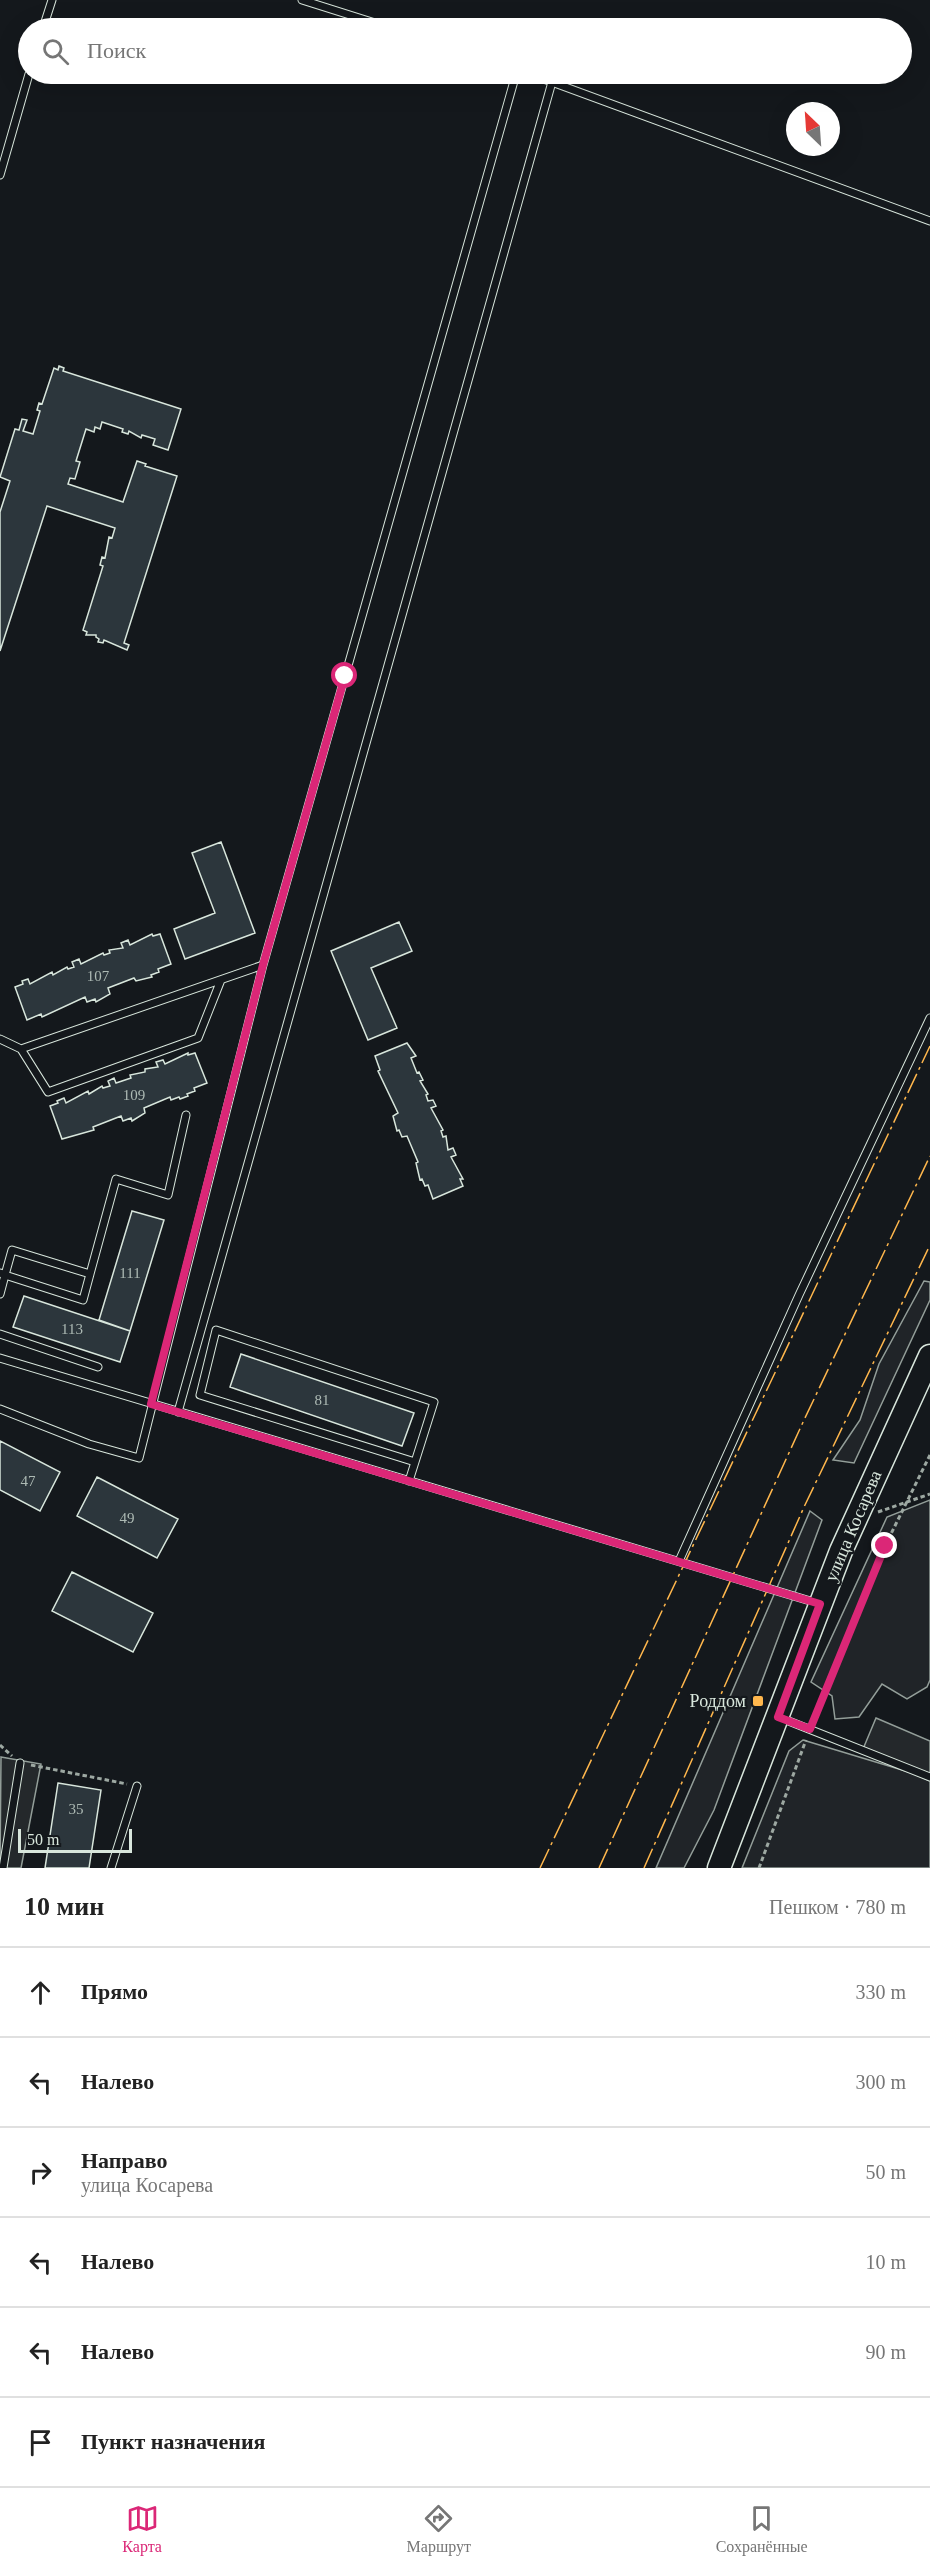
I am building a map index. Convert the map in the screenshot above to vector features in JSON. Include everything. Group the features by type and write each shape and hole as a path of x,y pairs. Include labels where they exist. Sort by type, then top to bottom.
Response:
{"main road":[{"name":"улица Косарева","path":"719,1868 854,1520 930,1356"}],"lane":[{"path":"46,18 52,0"},
{"path":"302,0 359,18"},
{"path":"0,175 26,84"},
{"path":"0,1409 89,1444 139,1458 263,965 513,84"},
{"path":"178,1412 551,84"},
{"path":"557,84 930,221"},
{"path":"21,1049 263,965"},
{"path":"0,1039 21,1049 48,1092 198,1038 221,980"},
{"path":"679,1561 799,1295 930,1018"},
{"path":"2,1274 83,1300 116,1179 168,1195 186,1115"},
{"path":"0,1294 2,1274 12,1250 90,1274"},
{"path":"410,1481 434,1402 216,1330 200,1395 415,1462"},
{"path":"0,1334 98,1367"},
{"path":"0,1358 820,1604"},
{"path":"778,1717 930,1777"},
{"path":"3,1868 20,1763"},
{"path":"111,1868 137,1786"}],"path":[{"path":"759,1868 810,1729 905,1503 930,1455"},
{"path":"854,1520 930,1494"},
{"path":"0,1745 20,1763 137,1786"}],"shaded area":[{"path":"924,1281 930,1282 930,1300 854,1463 833,1460 860,1420 879,1364"},
{"path":"930,1500 930,1680 927,1687 907,1699 882,1684 859,1717 835,1719 832,1696 811,1682 887,1517"},
{"path":"810,1511 822,1520 714,1810 684,1868 656,1868"},
{"path":"876,1718 930,1741 930,1777 863,1749"},
{"path":"803,1740 912,1773 930,1781 930,1868 742,1868 789,1751"},
{"path":"1,1757 41,1764 21,1868 0,1868"}],"building":[{"path":"59,366 64,368 63,371 181,409 168,450 153,445 155,439 142,435 141,438 129,431 128,434 122,432 123,429 102,422 100,429 95,427 94,432 86,429 76,461 80,462 75,479 70,478 68,484 123,502 137,461 146,464 145,466 177,476 124,643 129,645 127,650 104,640 103,643 98,642 96,635 86,635 87,632 83,630 103,566 100,565 102,557 105,558 109,537 112,538 115,528 47,506 0,651 0,512 10,481 0,477 15,429 19,430 22,419 27,420 23,431 33,434 40,411 37,410 39,403 42,404 54,368 58,370"},
{"path":"221,842 255,933 185,959 174,929 215,913 192,853"},
{"path":"399,922 412,951 371,968 397,1028 368,1040 331,951"},
{"path":"152,934 153,936 160,934 171,964 158,969 159,972 151,975 152,977 136,981 134,978 108,988 110,994 96,1002 95,999 87,1002 85,997 42,1017 41,1014 27,1020 15,987 23,984 22,981 28,979 30,984 52,972 53,975 67,967 68,969 74,967 72,962 79,959 81,964 103,953 104,955 110,953 109,950 123,948 121,943 128,940 130,945"},
{"path":"407,1043 416,1056 411,1058 417,1073 419,1072 423,1080 420,1081 428,1094 426,1095 428,1101 433,1100 436,1106 431,1108 443,1130 441,1131 443,1137 446,1136 448,1150 453,1148 456,1155 451,1157 463,1179 460,1179 463,1186 433,1199 428,1185 425,1186 422,1179 420,1180 416,1163 418,1162 407,1136 402,1137 399,1130 397,1131 393,1116 398,1113 378,1071 380,1070 375,1056"},
{"path":"188,1053 188,1055 195,1053 207,1083 194,1088 195,1091 187,1094 188,1096 171,1100 170,1097 144,1108 145,1113 132,1121 131,1118 123,1121 121,1116 93,1127 94,1130 62,1139 50,1106 58,1103 57,1101 64,1098 66,1103 88,1091 89,1094 102,1086 103,1088 110,1086 108,1081 114,1078 116,1083 131,1078 130,1075 158,1067 156,1062 163,1060 165,1064"},
{"path":"132,1211 164,1220 130,1331 99,1320"},
{"path":"24,1296 130,1331 120,1362 13,1327"},
{"path":"241,1354 414,1413 402,1446 230,1387"},
{"path":"0,1441 60,1472 40,1511 0,1490"},
{"path":"97,1477 178,1519 157,1558 77,1516"},
{"path":"72,1572 153,1613 133,1652 52,1611"},
{"path":"58,1783 101,1790 89,1868 45,1868"}],"power":[{"path":"540,1868 930,1046"},
{"path":"599,1868 804,1420 930,1156"},
{"path":"644,1868 804,1507 930,1245"}],"place":[{"name":"Роддом","path":"758,1701"}],"route":[{"path":"345,676 263,965 151,1404 820,1604 778,1717 810,1729 885,1546"}]}
